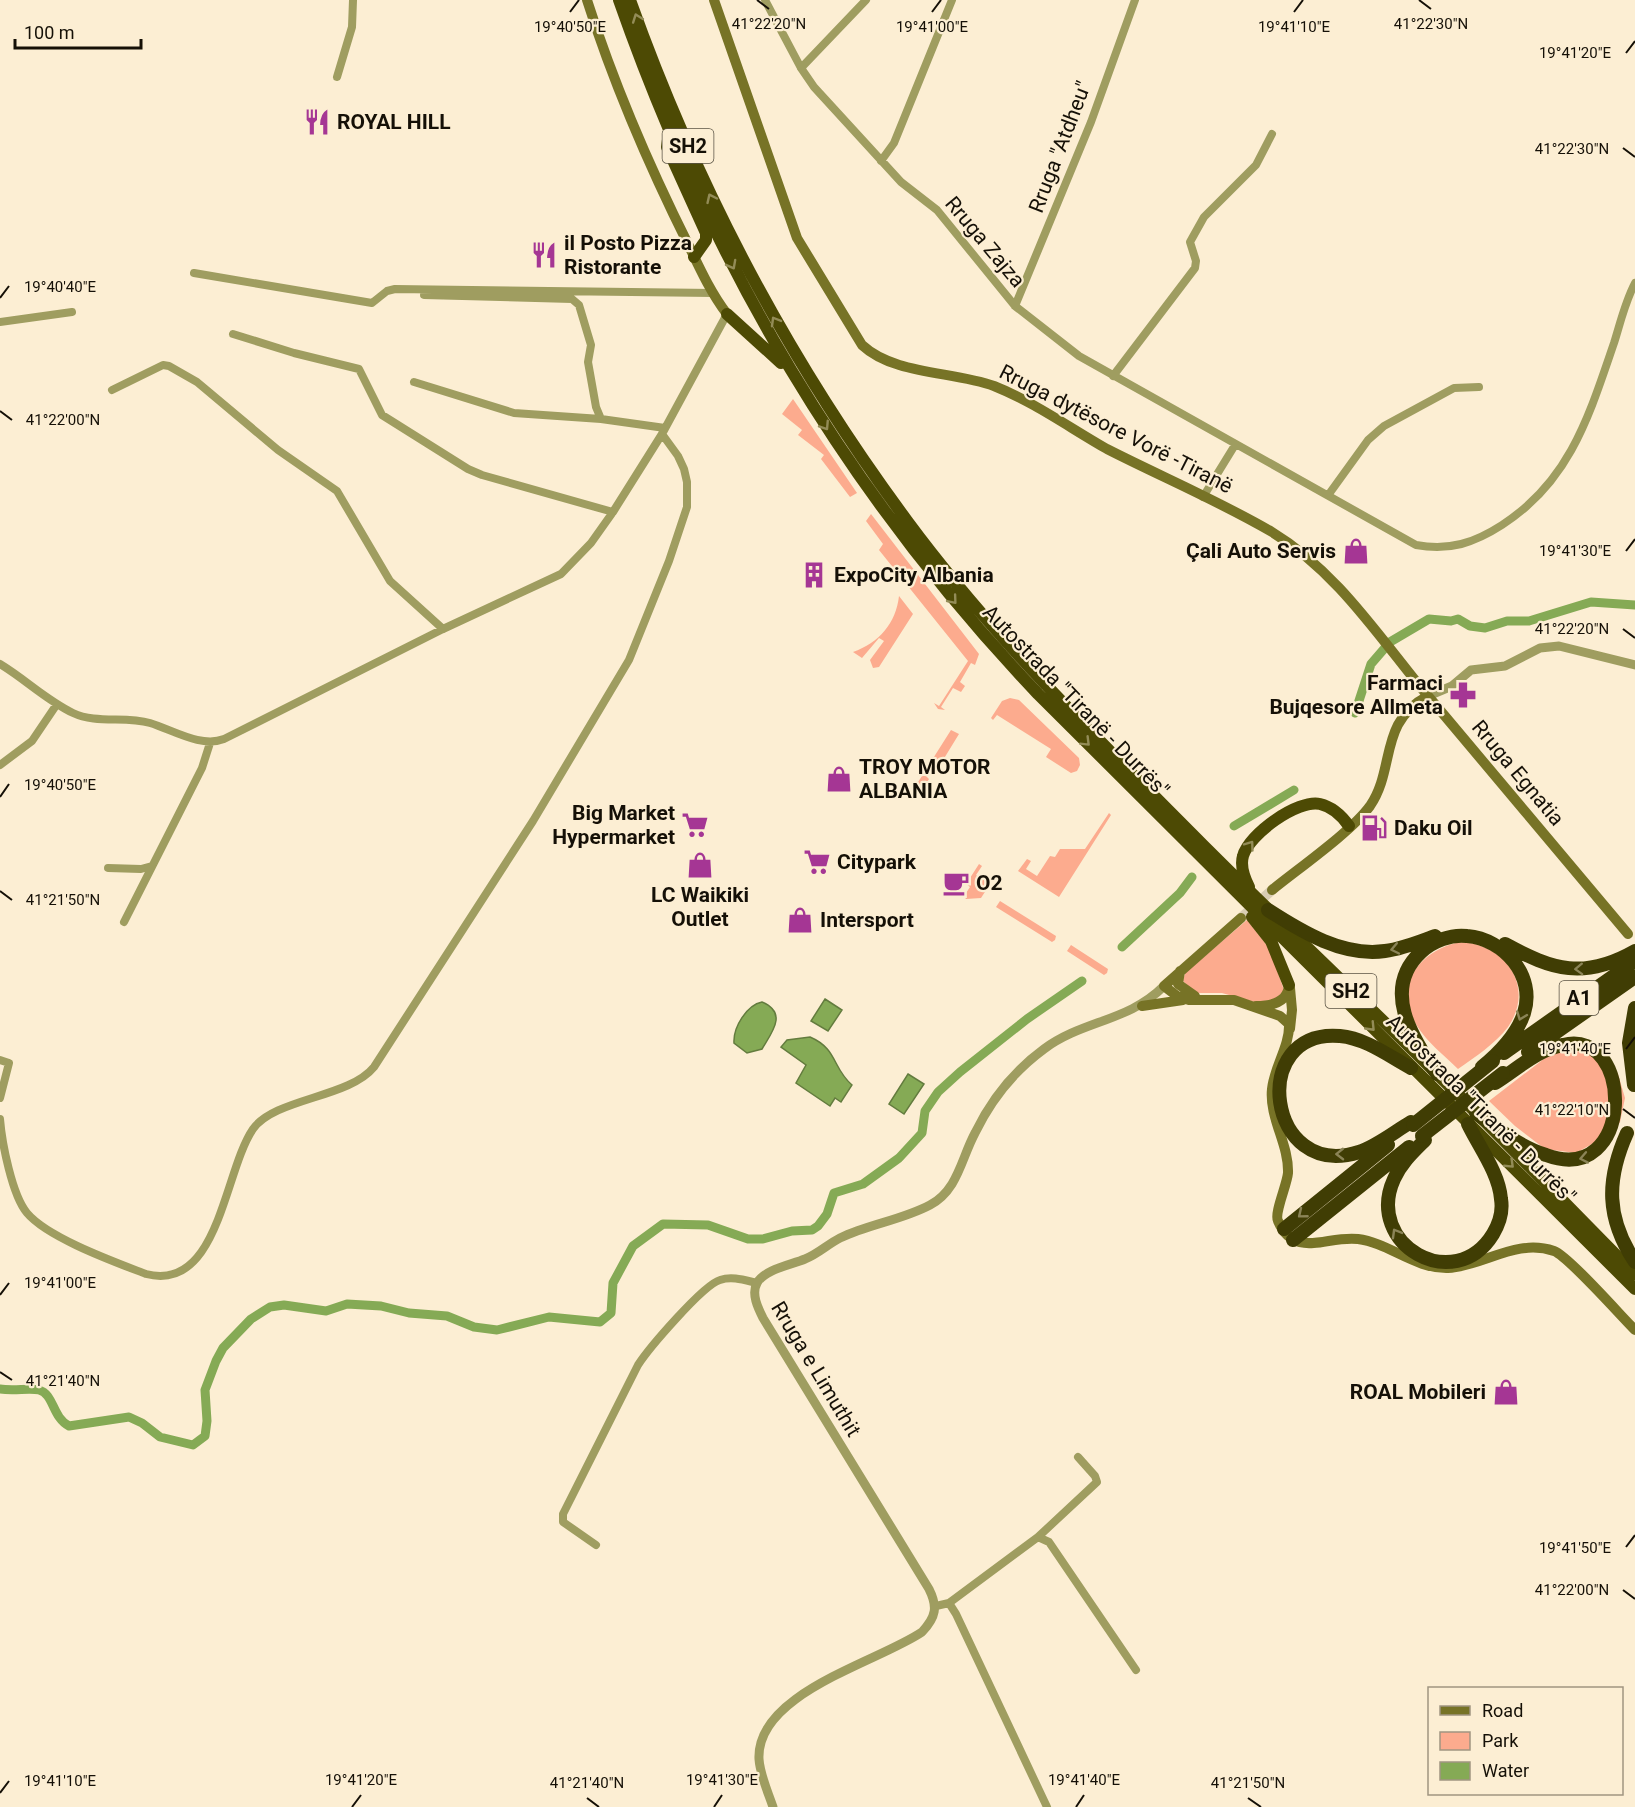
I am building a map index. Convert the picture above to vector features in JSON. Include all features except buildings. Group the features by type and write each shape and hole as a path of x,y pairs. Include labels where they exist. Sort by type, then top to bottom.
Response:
{"highway":[{"name":"Autostrada \"Tiranë - Durrës\"","path":"619,0 669,131 729,258 794,377 880,508 966,616 1038,694 1411,1068 1472,1119 1635,1274"},
{"name":"Autostrada \"Tiranë - Durrës\"","path":"630,0 680,127 738,253 810,380 866,465 930,552 1006,644 1268,910 1437,1074 1472,1119 1635,1289"},
{"path":"669,131 667,147 706,233 706,240 694,257"},
{"path":"727,314 794,377"},
{"path":"1256,898 1245,876 1242,862 1247,847 1260,833 1297,808 1312,804 1330,808 1349,826"},
{"path":"1212,867 1270,941 1289,985"},
{"path":"1268,910 1312,936 1361,951 1388,951 1445,934 1464,931 1483,933 1534,960 1568,969 1603,965 1635,951"},
{"path":"1437,1074 1412,1035 1401,995 1407,968 1415,957 1425,948 1445,938 1466,936 1490,941 1509,955 1521,973 1526,991 1524,1013 1513,1034 1492,1060"},
{"name":"A1","path":"1412,1124 1492,1060 1586,992 1635,960"},
{"name":"A1","path":"1424,1138 1465,1102 1579,1014 1635,977"},
{"path":"1633,1096 1629,1043 1635,1008"},
{"path":"1411,1068 1362,1042 1340,1036 1319,1038 1308,1042 1289,1058 1280,1078 1278,1100 1284,1121 1291,1132 1306,1146 1324,1154 1346,1155 1359,1152 1412,1124"},
{"path":"1504,1074 1554,1047 1581,1044 1600,1050 1613,1059 1624,1073 1633,1096"},
{"path":"1424,1138 1403,1163 1393,1180 1388,1199 1389,1217 1399,1239 1413,1253 1433,1261 1454,1261 1474,1254 1489,1240 1501,1211 1500,1191 1472,1119"},
{"path":"1472,1119 1536,1152 1568,1160 1587,1158 1606,1149 1618,1138 1630,1121 1617,1159 1611,1189 1618,1227 1635,1262"},
{"path":"1288,1234 1412,1124"},
{"path":"1288,1234 1424,1138"}],"main road":[{"path":"587,0 649,164 694,257 727,314"},
{"name":"Rruga dytësore Vorë -Tiranë","path":"714,0 797,238 862,345 877,356 893,363 962,376 1002,389 1110,450 1270,531 1304,554 1326,574 1405,669"},
{"name":"Rruga Egnatia","path":"1405,669 1628,934"},
{"path":"1272,890 1349,826 1374,799 1396,725 1410,708 1428,696"},
{"path":"1189,1000 1177,996 1164,986 1241,918"},
{"path":"1180,970 1177,981 1182,989 1196,997 1258,1007 1279,1002 1288,992 1289,985"},
{"path":"1289,985 1292,1010 1289,1032 1277,1066 1272,1092 1274,1115 1288,1161 1286,1187 1277,1215 1288,1234 1301,1245 1339,1238 1364,1239 1425,1264 1446,1268 1518,1248 1552,1250 1567,1260 1635,1330"},
{"path":"1142,1006 1207,998"},
{"path":"1246,1004 1286,1019 1289,1032"}],"street":[{"path":"337,77 351,27 353,0"},
{"name":"Rruga Zajza","path":"765,0 801,68 814,87 901,182 938,210 1015,306 1056,340 1113,376 1235,444 1258,454 1406,541 1444,548 1470,543 1521,512 1548,486 1584,429 1633,295 1635,283"},
{"path":"801,68 866,0"},
{"path":"881,161 894,143 952,0"},
{"name":"Rruga \"Atdheu\"","path":"1015,306 1091,122 1135,0"},
{"path":"1113,376 1195,268 1196,261 1190,242 1196,228 1256,165 1272,134"},
{"path":"194,273 372,303 387,291 395,289 713,293"},
{"path":"424,295 569,298 577,301 591,345 588,362 601,419"},
{"path":"0,322 72,312"},
{"path":"0,664 75,714 91,718 125,718 149,723 210,743 299,702 443,629 561,574 591,543 613,512 663,431 727,314"},
{"path":"233,334 294,353 354,366 363,374 382,415 468,469 613,512"},
{"path":"112,390 163,365 197,382 278,450 312,476 338,491 390,581 443,629"},
{"path":"0,1119 20,1200 37,1222 59,1236 146,1274 160,1278 172,1277 189,1267 199,1256 215,1228 241,1153 258,1122 360,1079 375,1067 533,821 629,660 669,561 687,507 687,482 684,469 663,431 601,419 514,412 414,382"},
{"path":"1329,494 1368,440 1384,426 1454,388 1479,387"},
{"path":"1203,497 1235,444"},
{"path":"1428,696 1452,686 1471,670 1515,663 1547,646 1559,646 1635,665"},
{"path":"0,765 32,741 57,704"},
{"path":"124,922 202,768 210,743"},
{"path":"108,868 152,866"},
{"name":"Rruga e Limuthit","path":"936,1606 903,1546 763,1318 755,1294 757,1283 764,1276 806,1259 839,1238 915,1211 941,1198 957,1177 968,1148 986,1113 1012,1077 1029,1060 1065,1035 1142,1006 1164,986"},
{"path":"0,1060 9,1063 0,1098"},
{"path":"596,1545 563,1522 563,1514 638,1365 651,1346 713,1283 729,1278 757,1283"},
{"path":"773,1807 759,1759 763,1740 777,1717 805,1691 922,1632 933,1619 936,1606 949,1603 1038,1537 1097,1482 1095,1476 1078,1457"},
{"path":"1038,1537 1049,1542 1136,1670"},
{"path":"949,1603 1008,1721 1047,1807"}],"green space":[{"path":"793,399 857,493 850,497 821,459 824,455 798,435 802,430 782,414"},
{"path":"871,514 979,654 975,665 971,663 960,682 965,686 961,692 953,688 941,707 945,710 938,709 934,703 939,706 968,661 879,550 883,544 866,521"},
{"path":"899,596 913,614 879,667 873,668 870,660 884,641 879,638 862,658 853,652 871,643 885,631 894,615"},
{"path":"1010,698 1019,700 1079,758 1080,765 1077,771 1071,773 1046,757 1051,749 997,715 993,720 991,718 1002,701"},
{"path":"951,730 959,734 940,765 934,766 932,760"},
{"path":"922,776 929,779 922,792 914,788"},
{"path":"1109,813 1111,815 1059,897 1018,871 1027,859 1031,861 1026,869 1037,876 1050,856 1055,857 1060,849 1085,849"},
{"path":"979,864 982,866 976,875 990,884 981,898 966,899 964,896 970,887 961,880 970,878"},
{"path":"1000,901 1056,936 1055,940 1052,942 996,907"},
{"path":"1247,920 1269,948 1284,990 1276,1000 1254,1002 1222,993 1195,993 1183,981 1185,973"},
{"path":"1461,942 1491,950 1503,959 1512,970 1519,997 1516,1012 1503,1033 1458,1069 1432,1045 1416,1024 1408,1002 1408,990 1417,967 1426,958 1448,945"},
{"path":"1071,945 1108,969 1107,973 1104,975 1067,951"},
{"path":"1587,1051 1611,1064 1618,1074 1625,1098 1620,1122 1613,1132 1576,1153 1545,1149 1515,1126 1489,1101 1545,1058 1559,1052"}],"water":[{"path":"825,999 842,1010 828,1031 811,1021"},
{"path":"762,1002 770,1006 774,1012 776,1023 762,1049 747,1053 734,1043 736,1030 746,1012"},
{"path":"810,1037 826,1047 852,1085 841,1102 835,1098 830,1106 796,1083 806,1065 781,1047 787,1040"},
{"path":"908,1074 924,1084 904,1114 889,1104"}],"waterway":[{"path":"1355,713 1371,664 1390,642 1429,619 1451,621 1458,619 1470,626 1485,628 1507,621 1529,621 1591,602 1635,605"},
{"path":"1234,826 1294,790"},
{"path":"1122,947 1180,893 1192,877"},
{"path":"0,1389 36,1389 44,1392 59,1417 69,1426 129,1417 142,1423 160,1437 193,1445 205,1436 207,1421 205,1390 223,1348 251,1319 270,1307 284,1305 326,1311 347,1304 381,1306 409,1313 447,1316 474,1327 497,1330 549,1317 600,1322 611,1313 613,1283 633,1246 663,1224 708,1225 748,1239 763,1239 792,1231 812,1230 818,1226 827,1214 834,1193 863,1184 899,1158 922,1133 925,1111 938,1092 1027,1019 1082,981"}],"tunnel":[{"path":"1241,918 1272,890"}],"place":[{"name":"ROYAL HILL","path":"317,122"},
{"name":"il Posto Pizza Ristorante","path":"544,255"},
{"name":"Çali Auto Servis","path":"1356,551"},
{"name":"ExpoCity Albania","path":"814,575"},
{"name":"Farmaci Bujqesore Allmeta","path":"1463,695"},
{"name":"TROY MOTOR ALBANIA","path":"839,779"},
{"name":"Big Market Hypermarket","path":"695,825"},
{"name":"Daku Oil","path":"1374,828"},
{"name":"Citypark","path":"817,862"},
{"name":"LC Waikiki Outlet","path":"700,865"},
{"name":"O2","path":"956,883"},
{"name":"Intersport","path":"800,920"},
{"name":"ROAL Mobileri","path":"1506,1392"}]}
